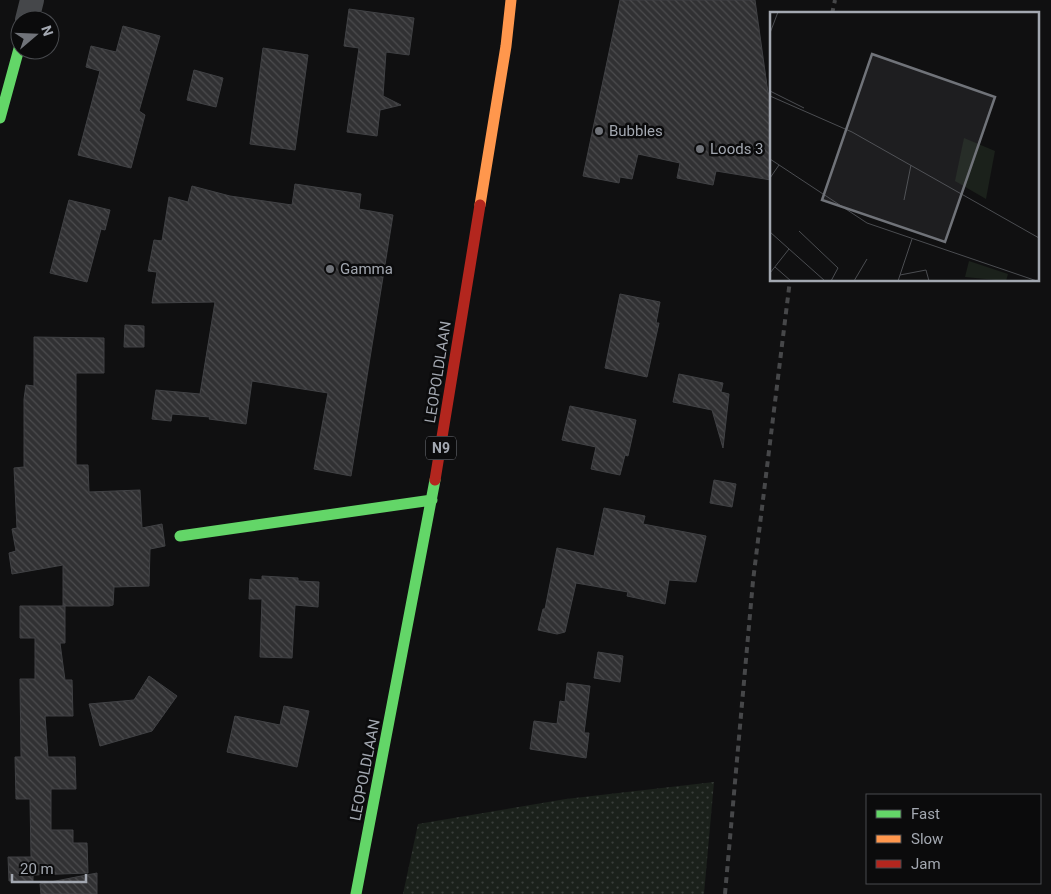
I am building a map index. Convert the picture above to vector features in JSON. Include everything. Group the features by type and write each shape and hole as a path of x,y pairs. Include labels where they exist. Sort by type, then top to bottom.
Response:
{"main road":[{"name":"LEOPOLDLAAN","path":"356,894 432,500 506,46 511,0"},
{"path":"0,118 16,60"},
{"path":"180,536 432,500"}],"shaded area":[{"path":"714,782 704,894 403,894 418,824 566,799"}],"building":[{"path":"620,0 755,0 768,93 770,93 770,180 716,171 713,185 677,178 680,163 638,154 632,179 620,177 619,183 583,176"},
{"path":"349,9 414,18 409,55 386,52 383,96 401,105 380,110 377,136 347,132 359,48 344,46"},
{"path":"123,26 160,36 139,111 145,115 131,168 78,155 100,71 86,67 91,46 116,52"},
{"path":"263,48 308,55 295,150 250,144"},
{"path":"194,70 223,78 216,107 187,100"},
{"path":"295,184 361,194 359,209 393,215 351,476 314,469 328,393 252,381 246,424 209,419 210,417 172,414 171,421 152,419 156,390 200,394 215,302 152,303 157,272 148,271 154,240 162,241 169,197 188,202 192,186 230,196 292,205"},
{"path":"69,200 110,210 105,230 101,229 87,282 50,273"},
{"path":"620,294 660,302 656,323 659,323 647,377 605,368"},
{"path":"125,325 144,326 144,347 124,347"},
{"path":"34,337 104,338 104,373 76,373 76,465 88,465 89,492 140,490 142,528 162,524 165,546 150,549 149,586 114,587 113,605 63,606 63,565 12,574 9,553 16,551 12,529 17,528 14,468 24,467 24,399 26,385 34,386"},
{"path":"679,374 723,383 721,392 729,394 723,448 712,410 673,402"},
{"path":"570,406 636,420 628,456 625,455 620,475 591,469 596,447 562,440"},
{"path":"714,480 736,484 732,507 710,503"},
{"path":"604,508 645,516 643,524 706,536 696,582 669,580 665,604 627,596 628,592 576,583 565,632 557,634 538,630 543,609 545,609 557,548 594,556"},
{"path":"262,576 298,578 298,581 319,582 318,607 295,605 292,658 260,657 262,599 249,599 250,579 262,580"},
{"path":"20,606 65,606 65,643 60,643 65,680 72,680 73,716 45,716 48,757 75,757 76,789 51,789 51,830 73,830 73,843 87,843 88,873 33,875 33,881 9,881 8,857 31,857 30,799 16,799 15,757 21,757 20,679 35,679 35,638 20,638"},
{"path":"598,652 623,656 620,682 594,678"},
{"path":"149,676 177,696 152,731 100,746 89,704 134,700"},
{"path":"567,683 590,686 584,733 589,733 586,758 530,749 534,721 557,724 560,701 565,702"},
{"path":"284,706 309,711 297,767 227,752 235,716 280,725"},
{"path":"97,873 97,894 41,894 40,884"}],"railway":[{"path":"832,12 835,0"},
{"path":"725,894 753,581 790,281"}],"traffic: fast":[{"path":"0,118 16,60"},
{"path":"356,894 435,480"},
{"path":"180,536 432,500"}],"traffic: slow":[{"path":"480,205 506,46 511,0"}],"traffic: jam":[{"path":"435,480 480,205"}],"place":[{"name":"Bubbles","path":"599,131"},
{"name":"Loods 3","path":"700,149"},
{"name":"Gamma","path":"330,269"}]}
